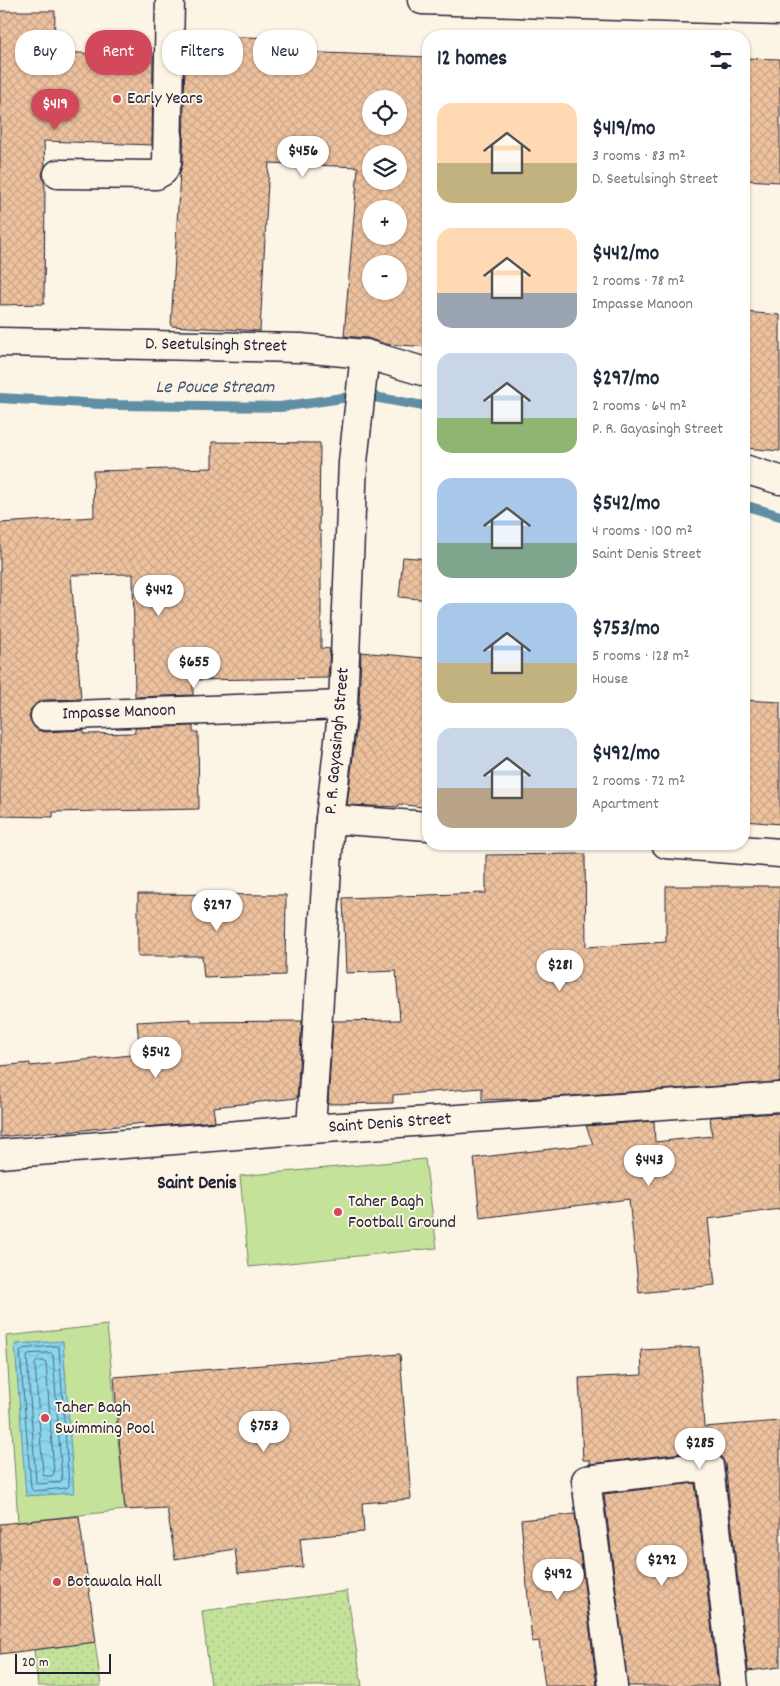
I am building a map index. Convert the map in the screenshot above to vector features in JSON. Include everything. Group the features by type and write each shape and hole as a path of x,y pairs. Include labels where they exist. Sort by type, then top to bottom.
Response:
{"street":[{"path":"58,174 156,175 163,171 167,163 170,0"},
{"path":"422,0 780,11"},
{"name":"D. Seetulsingh Street","path":"0,342 301,348 365,354 422,371"},
{"name":"P. R. Gayasingh Street","path":"310,1129 330,819 343,705 352,462 365,354"},
{"path":"750,471 780,480"},
{"name":"Impasse Manoon","path":"45,716 343,705"},
{"path":"330,819 422,826"},
{"path":"734,850 780,854"},
{"name":"Saint Denis Street","path":"0,1154 310,1129 780,1097"},
{"path":"613,1686 586,1480 710,1466 734,1686"}],"green space":[{"name":"Taher Bagh Football Ground","path":"425,1159 437,1248 249,1267 240,1176"},
{"path":"107,1325 125,1510 18,1522 6,1336"},
{"path":"347,1591 362,1686 211,1686 202,1611"},
{"path":"95,1642 101,1686 38,1686 34,1650"}],"water":[{"name":"Taher Bagh Swimming Pool","path":"63,1341 74,1493 26,1496 15,1344"}],"building":[{"path":"0,11 55,11 55,30 15,30 15,75 75,75 75,53 85,53 85,75 152,75 153,56 152,145 44,141 45,166 42,174 45,186 44,304 0,305"},
{"path":"243,37 253,37 253,75 317,75 317,53 422,57 422,347 385,344 367,338 344,336 358,167 269,163 260,331 171,326 180,172 183,163 185,75 243,75"},
{"path":"750,58 780,59 780,182 750,180"},
{"path":"750,312 780,315 780,451 750,448"},
{"path":"212,442 320,443 321,648 330,649 328,678 193,680 193,695 135,697 133,574 71,575 81,699 44,700 37,703 31,709 29,717 32,724 37,730 45,732 84,730 84,734 135,733 135,728 193,726 193,732 198,732 199,809 53,812 53,817 0,816 0,523 94,517 93,471 212,468"},
{"path":"403,557 422,558 422,599 399,597"},
{"path":"361,652 422,658 422,807 399,804 398,807 347,805 359,707"},
{"path":"750,700 780,702 780,824 750,822"},
{"path":"585,854 586,947 666,942 666,886 780,886 780,1082 541,1098 482,1100 482,1088 393,1095 393,1103 328,1104 333,1021 400,1020 396,971 346,973 343,898 486,893 486,855"},
{"path":"138,894 286,895 285,975 204,978 202,956 138,956"},
{"path":"191,1019 191,1022 302,1021 297,1098 213,1107 215,1121 145,1127 144,1123 58,1133 58,1131 0,1137 0,1066 30,1063 30,1066 140,1054 137,1022"},
{"path":"780,1113 780,1209 708,1219 715,1285 639,1293 629,1199 480,1218 474,1158 593,1144 586,1126 654,1121 655,1142 712,1136 710,1117"},
{"path":"699,1347 704,1427 780,1421 780,1667 748,1671 725,1464 721,1456 707,1450 590,1464 590,1460 583,1460 579,1378 642,1375 641,1350"},
{"path":"400,1354 411,1499 362,1503 364,1532 300,1538 303,1567 238,1573 235,1549 175,1559 167,1508 125,1510 114,1377"},
{"path":"695,1483 718,1686 628,1686 604,1494"},
{"path":"575,1514 597,1686 545,1686 539,1641 532,1642 521,1520"},
{"name":"Botawala Hall","path":"79,1516 96,1642 0,1654 0,1524"}],"waterway":[{"name":"Le Pouce Stream","path":"0,398 118,405 280,407 363,395 422,406"},
{"name":"Le Pouce Stream","path":"750,507 780,516"}],"place":[{"name":"Early Years","path":"117,99"},
{"name":"Taher Bagh Football Ground","path":"338,1212"},
{"name":"Taher Bagh Swimming Pool","path":"45,1418"},
{"name":"Botawala Hall","path":"57,1582"}],"district":[{"name":"Saint Denis","path":"197,1184"}]}
